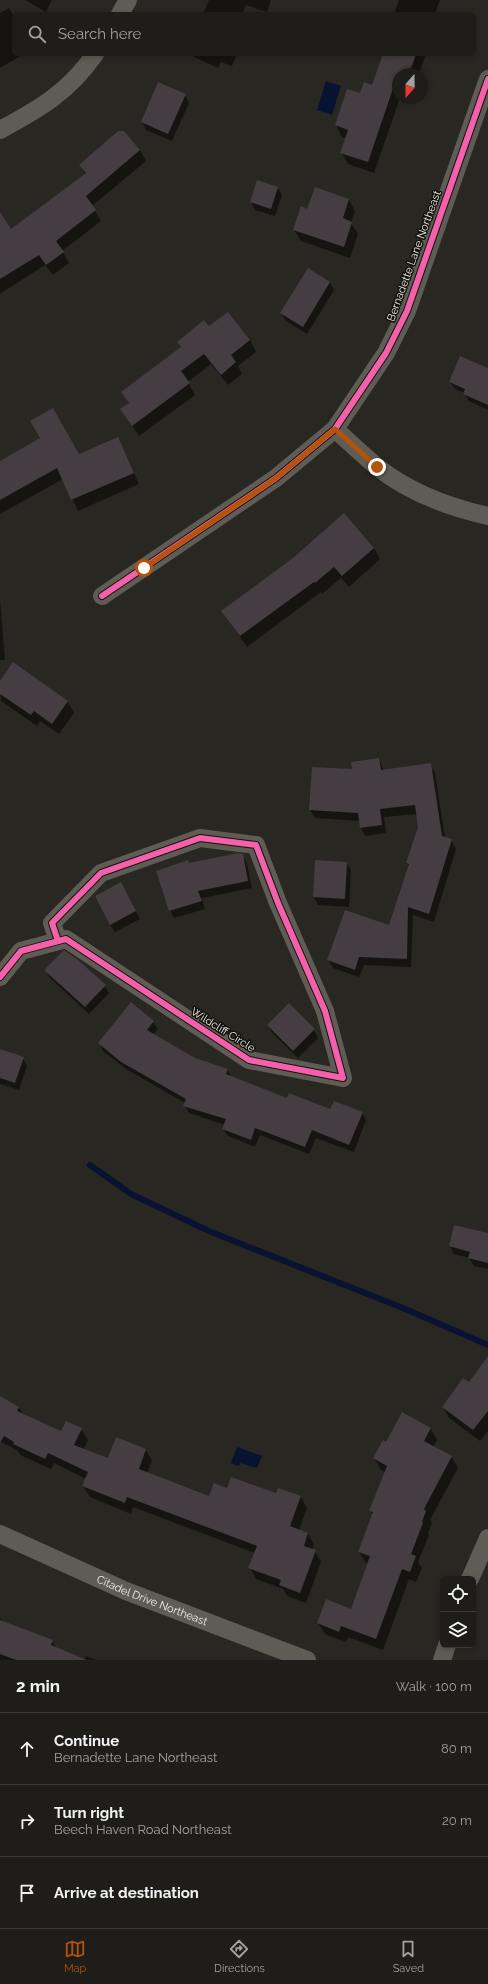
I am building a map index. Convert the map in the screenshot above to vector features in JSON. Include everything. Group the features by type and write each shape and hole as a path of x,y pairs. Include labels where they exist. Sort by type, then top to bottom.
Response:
{"street":[{"path":"121,12 128,0"},
{"path":"0,130 36,110 67,88 93,56"},
{"name":"Bernadette Lane Northeast","path":"102,596 276,478 335,429 386,353 407,311 488,79"},
{"path":"335,429 377,467 407,487 439,502 488,516"},
{"name":"Wildcliff Circle","path":"200,838 256,845 278,903 325,1011 343,1078 249,1060 66,939 58,941 52,923 101,873 200,838"},
{"path":"0,977 21,951 58,941"},
{"name":"Citadel Drive Northeast","path":"0,1534 126,1591 307,1660"},
{"path":"471,1576 488,1538"},
{"path":"442,1660 446,1648"}],"water":[{"path":"326,81 341,86 332,115 317,110"},
{"path":"237,1447 262,1456 257,1468 240,1463 239,1466 231,1463"}],"building":[{"path":"382,56 415,56 411,68 392,68 392,92 368,162 340,153 348,130 335,125 347,89 360,93 364,82 372,85"},
{"path":"158,82 186,94 168,134 141,122"},
{"path":"118,131 124,131 140,150 86,196 96,210 56,241 64,252 46,265 39,255 0,279 0,212 11,229 86,173 79,165"},
{"path":"257,180 278,187 271,209 250,202"},
{"path":"315,187 349,199 343,218 352,222 344,247 293,230 301,206 307,209"},
{"path":"308,268 330,282 303,327 280,313"},
{"path":"228,312 250,340 231,355 236,362 221,375 204,354 181,371 190,383 132,426 120,409 129,403 121,392 181,347 177,342 204,320 209,326"},
{"path":"460,356 488,368 488,405 463,394 465,389 449,382"},
{"path":"53,408 79,454 118,437 134,473 71,500 57,468 0,500 0,461 40,438 30,421"},
{"path":"344,513 374,548 342,576 334,567 315,583 314,582 240,636 221,611 293,558"},
{"path":"13,662 68,701 52,724 34,711 31,715 0,694 0,681"},
{"path":"379,758 381,770 431,763 442,836 452,839 429,914 408,907 407,959 359,957 355,970 327,960 345,910 389,925 409,864 406,863 418,827 415,805 380,809 382,825 360,828 358,813 309,810 312,767 352,769 351,762"},
{"path":"238,853 243,854 248,881 198,891 202,901 169,911 156,871 188,860 189,863"},
{"path":"315,860 347,862 345,899 313,897"},
{"path":"121,882 136,911 110,925 95,896"},
{"path":"64,950 78,960 106,985 85,1007 44,970"},
{"path":"131,1002 154,1021 147,1030 195,1058 228,1069 226,1074 287,1098 289,1093 330,1109 334,1101 363,1112 349,1145 312,1130 305,1147 255,1128 251,1140 222,1129 226,1119 183,1106 186,1099 121,1062 98,1043"},
{"path":"289,1003 315,1029 293,1051 267,1025"},
{"path":"0,1049 24,1057 15,1083 0,1078"},
{"path":"454,1225 488,1233 488,1263 468,1258 470,1252 449,1246"},
{"path":"488,1356 488,1411 473,1430 442,1407 463,1378 469,1382"},
{"path":"0,1396 19,1407 17,1411 61,1431 66,1421 82,1428 74,1445 108,1458 116,1437 146,1449 139,1469 209,1496 214,1483 227,1488 231,1477 276,1493 278,1488 301,1496 290,1526 308,1533 304,1546 316,1550 300,1593 279,1585 281,1580 248,1568 257,1546 127,1497 125,1503 82,1486 88,1472 48,1453 45,1459 13,1444 14,1442 4,1436 0,1443"},
{"path":"402,1412 431,1428 424,1441 452,1456 424,1509 426,1511 422,1522 423,1523 411,1554 416,1556 410,1572 402,1569 376,1639 341,1626 339,1632 317,1623 326,1599 351,1609 370,1556 358,1552 373,1512 369,1511 387,1466 373,1458 383,1440 386,1442"},
{"path":"0,1620 53,1640 51,1645 87,1660 16,1660 0,1654"}],"waterway":[{"path":"90,1165 131,1194 211,1232 403,1308 488,1345"}],"cycle path":[{"path":"102,596 276,478 335,429 386,353 407,311 488,79"},
{"path":"0,977 21,951 66,939 249,1060 343,1078 325,1011 278,903 256,845 200,838 101,873 52,923 58,941"}],"route":[{"path":"144,568 276,478 335,429 377,467"}]}
